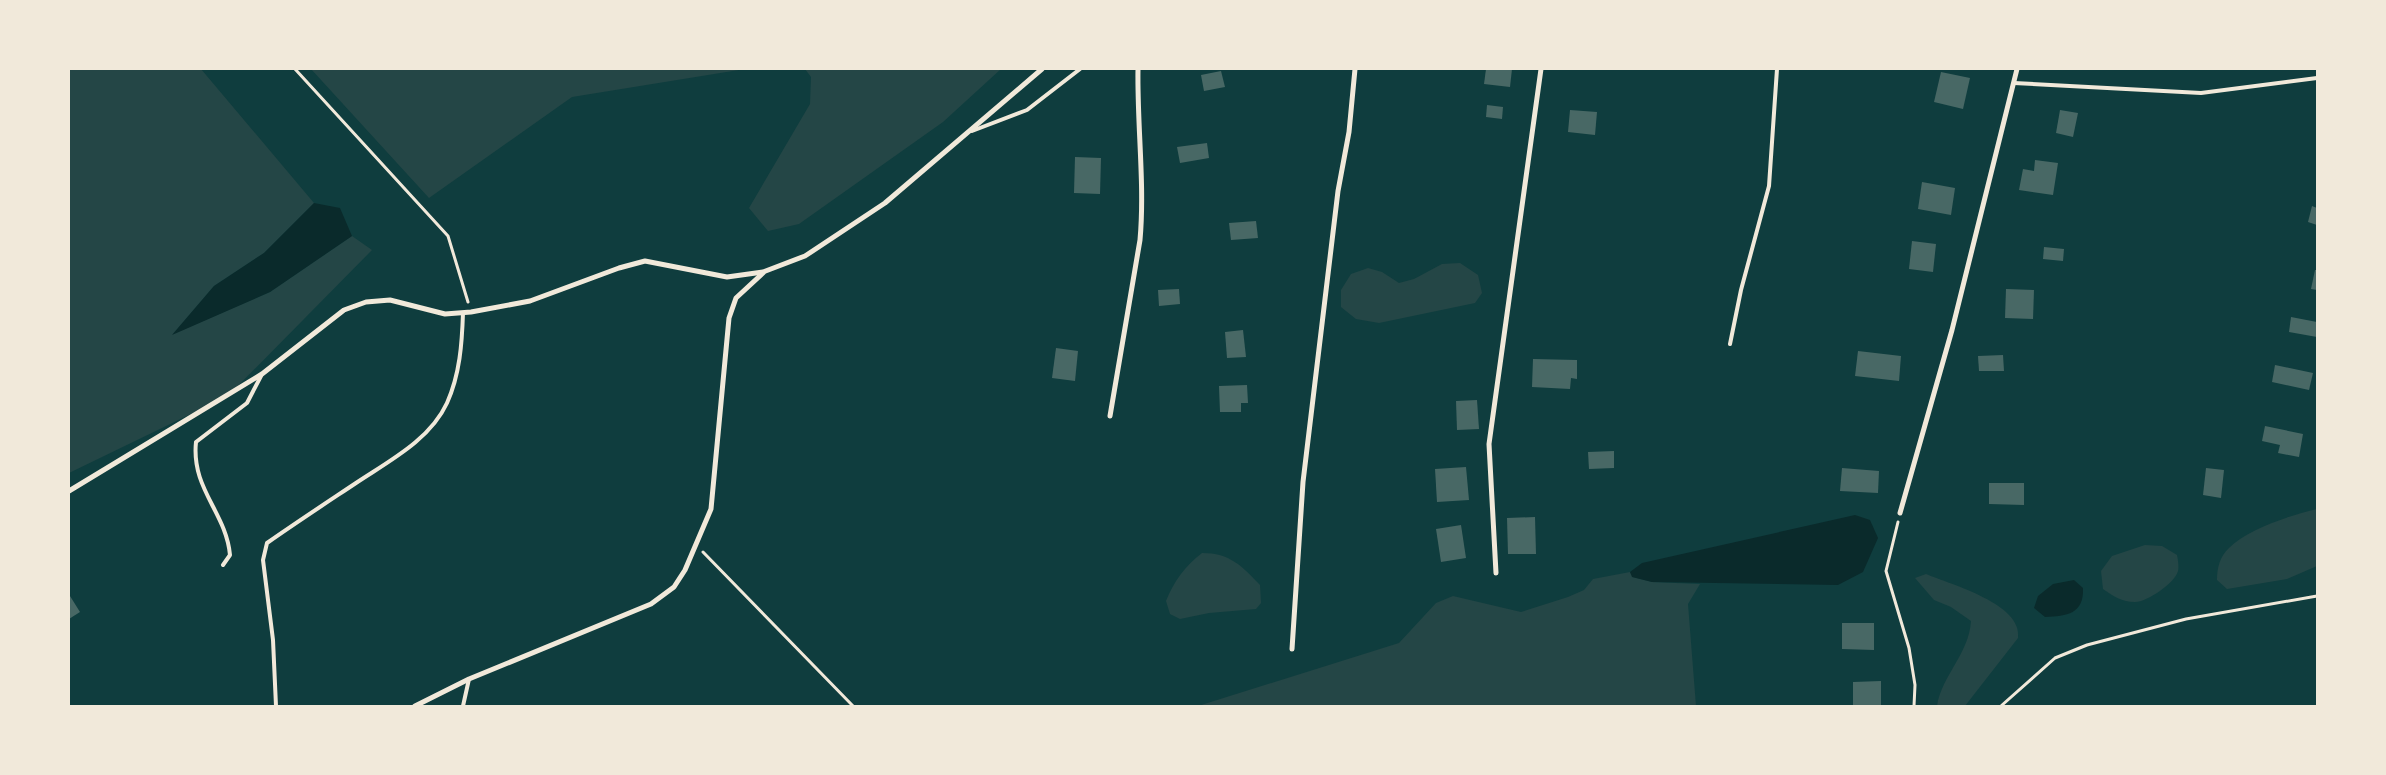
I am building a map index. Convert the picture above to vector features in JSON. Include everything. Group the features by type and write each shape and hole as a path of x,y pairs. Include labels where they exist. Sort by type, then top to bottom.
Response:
{"street":[{"path":"69,491 262,374 344,310 366,302 390,300 444,314 463,313 530,300 645,261 727,277 763,272 805,256 885,203 1042,69"},
{"path":"1110,416 1141,232 1138,69"},
{"path":"1292,649 1303,482 1338,191 1350,132 1355,69"},
{"path":"1496,573 1490,444 1541,69"},
{"path":"1900,513 1952,330 2017,69"},
{"path":"415,706 469,679 651,604 674,587 685,570 712,509 729,318 736,298 763,272"}],"lane":[{"path":"968,132 1027,110 1080,69"},
{"path":"1730,344 1741,290 1769,186 1778,69"},
{"path":"2014,83 2201,93 2317,78"},
{"path":"276,706 273,640 263,560 267,543 401,453 432,426 447,403 456,376 461,351 463,313"},
{"path":"223,566 230,555 229,538 200,480 195,458 196,442 247,404 262,374"},
{"path":"463,706 469,679"}],"path":[{"path":"295,69 448,236 471,312"},
{"path":"1900,513 1886,571 1909,648 1915,685 1914,706"},
{"path":"695,544 853,706"},
{"path":"2001,706 2055,658 2087,645 2186,619 2317,596"}],"shaded area":[{"path":"69,69 201,69 314,203 264,253 214,286 173,334 270,292 352,236 372,250 228,396 69,473"},
{"path":"311,69 745,69 572,97 429,198"},
{"path":"805,69 1001,69 943,122 799,224 768,231 749,208 810,104 811,77"},
{"path":"314,203 340,208 352,236 270,292 172,335 214,286 264,253"},
{"path":"1460,263 1478,275 1482,293 1475,303 1379,323 1356,319 1341,307 1341,290 1351,274 1368,268 1382,272 1399,283 1414,279 1442,264"},
{"path":"2317,509 2317,566 2287,579 2227,589 2217,580 2221,558 2237,541 2270,524"},
{"path":"1855,515 1870,520 1878,538 1863,572 1838,585 1652,582 1632,577 1630,572 1642,563"},
{"path":"2145,545 2162,546 2177,555 2178,571 2172,581 2146,599 2135,602 2122,600 2103,589 2101,571 2112,556"},
{"path":"1202,553 1228,558 1241,567 1260,585 1261,603 1256,609 1209,613 1180,619 1170,614 1166,601 1173,587 1190,563"},
{"path":"1630,572 1633,577 1652,582 1700,584 1688,604 1696,706 1198,706 1399,643 1436,603 1453,596 1521,612 1584,590 1593,579"},
{"path":"1926,574 1984,597 2009,615 2017,626 2018,638 1965,706 1937,706 1944,684 1966,644 1971,621 1951,607 1934,600 1915,578"},
{"path":"2074,580 2083,588 2083,597 2081,603 2073,612 2060,616 2045,617 2034,608 2038,596 2053,584"}],"building":[{"path":"1486,69 1512,69 1510,87 1484,84"},
{"path":"1221,71 1225,87 1204,91 1201,75"},
{"path":"1941,72 1970,78 1963,109 1934,102"},
{"path":"1487,105 1503,107 1502,119 1486,117"},
{"path":"1570,110 1597,112 1595,135 1568,132"},
{"path":"2060,110 2078,113 2073,137 2056,133"},
{"path":"1207,143 1209,158 1180,163 1177,147"},
{"path":"1075,157 1101,158 1100,194 1074,193"},
{"path":"2035,160 2058,163 2053,195 2019,190 2023,169 2034,171"},
{"path":"1922,182 1955,188 1951,215 1918,209"},
{"path":"2312,206 2317,208 2317,225 2308,222"},
{"path":"1256,221 1258,238 1231,240 1229,223"},
{"path":"1912,241 1936,244 1933,272 1909,269"},
{"path":"2044,247 2064,249 2063,261 2043,259"},
{"path":"2315,270 2317,270 2317,290 2311,289"},
{"path":"1179,289 1180,304 1159,306 1158,290"},
{"path":"2006,289 2034,290 2033,319 2005,318"},
{"path":"2291,317 2317,322 2317,337 2289,332"},
{"path":"1243,330 1246,357 1227,358 1225,332"},
{"path":"1056,348 1078,351 1075,381 1052,378"},
{"path":"1858,351 1901,356 1899,381 1855,376"},
{"path":"2003,355 2004,371 1979,371 1978,356"},
{"path":"1533,359 1577,360 1577,379 1571,378 1570,389 1532,387"},
{"path":"2275,365 2313,373 2309,390 2272,382"},
{"path":"1247,385 1248,403 1241,403 1241,412 1220,412 1219,386"},
{"path":"1477,400 1479,429 1457,430 1456,401"},
{"path":"2265,426 2303,434 2299,457 2278,453 2280,445 2262,441"},
{"path":"1614,451 1614,468 1589,469 1588,452"},
{"path":"1466,467 1469,500 1437,502 1435,469"},
{"path":"1842,468 1879,471 1878,493 1840,491"},
{"path":"2206,468 2224,470 2221,498 2203,495"},
{"path":"1989,483 2024,483 2024,505 1989,504"},
{"path":"1535,517 1536,554 1508,554 1507,518"},
{"path":"1461,525 1466,558 1441,562 1436,529"},
{"path":"69,597 80,612 69,619"},
{"path":"1842,623 1874,623 1874,650 1842,649"},
{"path":"1881,681 1881,706 1853,706 1853,682"}]}
